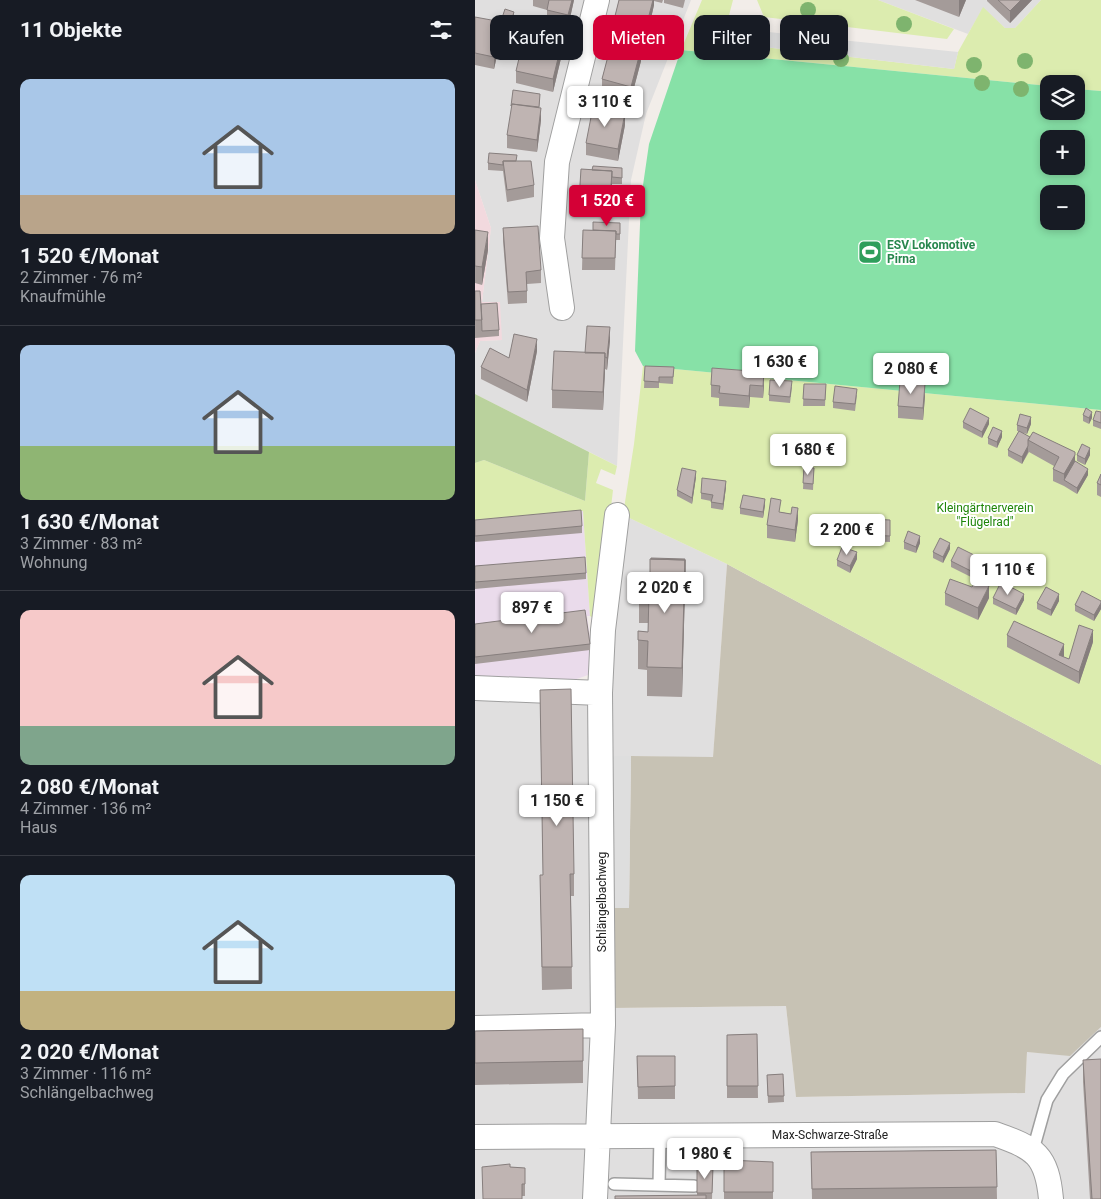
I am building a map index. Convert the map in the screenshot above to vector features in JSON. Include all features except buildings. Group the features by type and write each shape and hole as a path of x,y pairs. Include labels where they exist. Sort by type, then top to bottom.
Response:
{"street":[{"path":"562,308 552,238 557,162 597,0"},
{"name":"Schlängelbachweg","path":"595,1199 603,1025 600,693 603,630 617,515"},
{"path":"475,688 600,693"},
{"path":"475,1028 603,1025"},
{"name":"Max-Schwarze-Straße","path":"475,1137 995,1134 1033,1150"},
{"path":"1033,1150 1049,1178 1051,1199"}],"lane":[{"path":"1033,1150 1047,1100 1063,1074 1101,1037"},
{"path":"659,1185 660,1136"},
{"path":"614,1184 694,1186"}],"shaded area":[{"path":"475,0 691,0 684,18 684,15 593,15 593,60 667,60 646,114 631,180 617,466 475,394 475,353 480,341 502,340 482,302 491,228 475,180"},
{"path":"878,0 1041,0 1015,28 1005,28 983,8 968,34"},
{"path":"770,32 780,33 780,49 770,48"},
{"path":"848,41 958,52 954,69 848,57"},
{"path":"475,180 491,228 482,302 500,302 502,340 480,341 475,353"},
{"path":"583,511 590,616 587,616 594,666 588,675 574,680 475,681 475,520"},
{"path":"623,515 727,564 713,758 631,756 629,908 612,1008 786,1006 796,1097 1025,1093 1027,1052 1070,1055 1101,1027 1101,1199 475,1199 475,694 586,703 589,710"},
{"path":"727,564 1101,765 1101,1027 1070,1056 1027,1052 1025,1093 796,1097 786,1006 612,1008 611,908 629,907 631,756 713,757"},
{"path":"601,756 631,756 629,908 611,908"}],"green space":[{"path":"702,0 733,0 729,15 696,15"},
{"path":"757,0 878,0 954,29 947,39 848,27 848,15 780,15 780,19 770,18 770,15 763,15"},
{"path":"1041,0 1101,0 1101,91 1085,90 1085,75 1040,75 1040,85 783,60 848,60 848,57 954,69 958,52 983,7 1005,28 1015,28"},
{"path":"694,19 694,51 684,50 684,43"},
{"path":"770,48 780,49 780,60 770,59"},
{"name":"ESV Lokomotive Pirna","path":"684,50 694,51 694,60 770,59 1040,85 1040,120 1085,120 1085,90 1101,91 1101,410 643,366 635,351 641,199 649,144 678,60 684,60"},
{"name":"Kleingärtnerverein \"Flügelrad\"","path":"643,366 1101,410 1101,765 727,564 623,515"},
{"path":"475,394 589,452 585,501 484,460 475,463"},
{"path":"589,452 617,466 615,475 601,469 596,483 613,490 598,621 590,616 583,511 475,520 475,463 484,460 585,501"}],"place":[{"name":"ESV Lokomotive Pirna","path":"870,252"}]}
